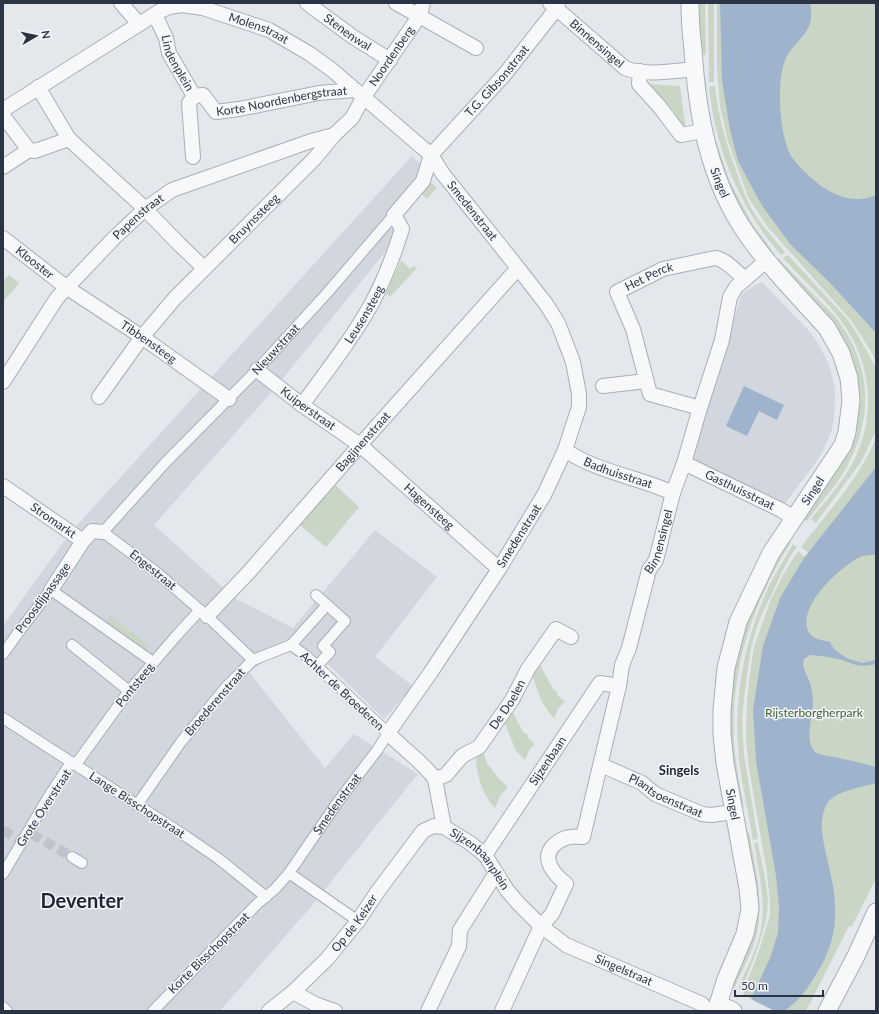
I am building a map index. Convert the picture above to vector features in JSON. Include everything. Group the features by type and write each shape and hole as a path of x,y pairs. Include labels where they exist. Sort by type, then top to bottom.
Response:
{"street":[{"path":"120,3 139,24"},
{"name":"Stenenwal","path":"307,3 390,60"},
{"path":"396,3 421,9 476,48"},
{"name":"Singel","path":"690,3 694,69 703,130 719,182 731,208 747,235 766,261 827,328 833,337 845,361 851,390 851,412 843,445 771,553 738,622 726,668 722,710 724,763 748,888 750,910 745,934 715,1009"},
{"name":"Molenstraat","path":"3,110 139,24 168,7 182,5 204,8 256,25 276,34 310,54 431,155"},
{"name":"Binnensingel","path":"555,5 621,65 630,70 694,69"},
{"name":"T.G. Gibsonstraat","path":"431,155 505,74 555,5"},
{"name":"Noordenberg","path":"359,94 390,60 421,9"},
{"name":"Lindenplein","path":"155,15 166,38 169,53 194,96 189,103 193,157"},
{"name":"Binnensingel","path":"640,71 639,84 659,106 681,135 703,130"},
{"path":"38,87 69,139 145,209 178,244 204,268"},
{"name":"Korte Noordenbergstraat","path":"194,96 203,95 216,112 239,109 319,93 359,94"},
{"name":"Bruynssteeg","path":"99,397 142,337 175,298 310,163 334,135 352,118 359,94"},
{"path":"3,116 29,150"},
{"name":"Papenstraat","path":"3,382 57,298 66,287 145,209 172,190 311,141 334,135"},
{"path":"3,167 29,150 35,151 69,139"},
{"name":"Nieuwstraat","path":"103,532 160,469 257,370 328,292 423,181 431,155"},
{"name":"Smedenstraat","path":"266,897 275,890 289,873 337,803 378,749 432,672 499,569 544,495 565,450 579,407 579,394 573,362 558,323 546,304 443,174 431,155"},
{"name":"Leusensteeg","path":"302,405 348,340 371,304 385,276 402,229 394,214"},
{"name":"Klooster","path":"3,238 66,287"},
{"name":"Het Perck","path":"700,408 650,394 633,329 617,292 663,269 715,258 719,258 724,261 744,279"},
{"name":"Binnensingel","path":"542,926 552,914 566,884 555,875 552,870 548,861 550,851 557,842 563,838 583,837 619,686 622,664 629,648 649,570 656,560 673,493 684,463 722,340 730,297 736,287 744,279 766,261"},
{"name":"Bagijnenstraat","path":"204,613 288,529 360,445 518,268"},
{"name":"Tibbensteeg","path":"66,287 142,337 229,399"},
{"name":"Kuiperstraat","path":"257,370 302,405 360,445"},
{"path":"603,386 646,382"},
{"name":"Hagensteeg","path":"360,445 499,569"},
{"name":"Badhuisstraat","path":"565,450 575,457 673,493"},
{"name":"Gasthuisstraat","path":"684,463 795,518"},
{"name":"Stromarkt","path":"3,486 83,541 92,531 103,532"},
{"name":"Engestraat","path":"103,532 155,571 204,613"},
{"name":"Proosdijpassage","path":"3,654 51,590 83,541"},
{"path":"51,590 153,662"},
{"path":"316,595 345,621 323,646 330,652 317,666"},
{"path":"291,645 326,604"},
{"name":"Broederenstraat","path":"137,805 181,742 227,686 253,660 204,613"},
{"name":"Pontsteeg","path":"74,764 79,760 129,691 153,662 204,613"},
{"name":"De Doelen","path":"435,779 446,775 462,756 479,747 512,700 528,669 556,628 571,637"},
{"path":"72,645 129,691"},
{"name":"Achter de Broederen","path":"253,660 291,645 305,655 388,733"},
{"name":"Sijzenbaan","path":"485,855 600,683 619,686"},
{"name":"Lange Bisschopstraat","path":"3,718 219,859 266,897"},
{"path":"388,733 431,772 435,779"},
{"name":"Grote Overstraat","path":"3,874 30,833 68,768 74,764"},
{"name":"Plantsoenstraat","path":"601,765 642,783 655,794 702,814 711,815 734,812"},
{"name":"Sijzenbaanplein","path":"435,779 444,827 470,843 485,855 507,890 542,926"},
{"name":"Op de Keizer","path":"269,1011 293,992 327,959 358,921 378,891 423,831 434,826 444,827"},
{"path":"72,857 82,863"},
{"path":"289,873 358,921"},
{"path":"428,1011 459,946 460,930 496,873"},
{"name":"Korte Bisschopstraat","path":"153,1011 266,897"},
{"path":"827,1011 876,912"},
{"path":"502,1011 542,926"},
{"name":"Singelstraat","path":"542,926 566,945 715,1009"},
{"path":"293,992 314,1004 335,1011"},
{"path":"3,1007 7,1011"}],"shaded area":[{"path":"412,156 427,170 387,225 395,231 386,251 276,387 154,525 236,599 293,628 375,530 437,577 375,657 413,686 384,719 329,665 290,649 277,652 249,672 325,768 354,734 418,774 309,909 220,1011 3,1011 3,626 70,533"},
{"path":"762,282 810,332 819,345 829,365 835,388 834,419 831,432 824,449 784,505 700,465 695,460 694,453 741,296 750,288"}],"green space":[{"path":"697,3 705,3 706,55 699,55"},
{"path":"708,3 714,3 714,82 709,82"},
{"path":"717,3 876,3 876,362 871,351 850,319 767,226 748,197 728,141 720,106 717,69"},
{"path":"701,78 705,78 709,115 730,182 753,225 771,249 771,255 738,207 717,161"},
{"path":"647,85 680,86 686,130 676,121 678,117 659,94 653,93"},
{"path":"715,86 723,129 744,192 757,218 785,252 781,255 758,225 749,210 725,160 713,115 709,87"},
{"path":"430,182 437,188 427,199 420,192"},
{"path":"788,255 848,320 876,368 876,430 861,462 816,523 811,519 847,473 861,444 867,414 867,384 860,355 854,341 839,318 824,300 783,258"},
{"path":"778,258 840,322 852,343 864,379 864,416 854,452 841,477 807,521 802,518 840,464 856,386 773,260"},
{"path":"401,260 410,269 414,266 417,268 390,297 386,294"},
{"path":"9,275 19,283 3,302 3,281"},
{"name":"Rijsterborgherpark","path":"876,438 876,878 852,927 849,926 806,1011 775,1011 758,1003 743,993 759,951 770,915 767,873 749,768 746,738 747,701 754,647 771,599 784,573 798,551 805,557 808,553 801,547 852,482"},
{"path":"334,484 359,507 326,547 300,525"},
{"path":"788,539 791,542 763,593 753,620 744,647 738,675 734,704 734,733 736,762 744,807 740,809 732,768 730,714 732,682 738,650 751,605"},
{"path":"793,544 797,547 782,572 759,621 751,648 745,690 742,720 744,755 758,839 753,840 739,759 737,726 740,685 748,644 761,605 769,586"},
{"path":"110,615 149,645 144,652 105,622"},
{"path":"540,665 553,689 565,702 559,707 554,719 542,702 532,675"},
{"path":"512,711 523,732 528,735 528,738 535,744 530,749 525,760 516,751 503,718"},
{"path":"483,750 487,763 499,779 506,785 507,789 501,794 495,808 484,792 478,772 476,759"},
{"path":"749,832 758,882 760,908 759,920 753,947 735,987 730,985 745,950 744,834"},
{"path":"754,843 758,843 768,901 762,934 741,990 739,989 739,986 756,947 762,923 762,888"}],"water":[{"path":"720,3 810,3 811,13 808,28 805,34 791,50 783,67 780,106 783,133 786,145 796,163 824,188 843,197 856,199 863,199 876,195 876,333 830,283 790,244 761,204 738,161 730,130 722,81"},
{"path":"744,386 784,405 777,420 759,411 747,436 726,426"},
{"name":"Rijsterborgherpark","path":"876,467 876,555 867,555 858,558 830,580 813,602 808,613 806,624 810,634 814,638 830,642 834,649 846,658 862,663 876,660 876,664 866,666 858,665 834,658 810,655 804,659 803,665 812,693 813,705 810,725 810,739 811,746 814,751 819,754 876,767 876,783 843,792 832,798 826,805 822,828 833,883 835,904 835,923 832,938 828,952 821,966 803,994 784,1011 773,1010 751,999 770,958 778,933 779,906 776,876 756,761 753,709 763,646 780,598 804,558"}],"tunnel":[{"path":"3,830 22,842"},
{"path":"32,834 72,857"}],"district":[{"name":"Singels","path":"679,770"},
{"name":"Deventer","path":"82,901"}]}
